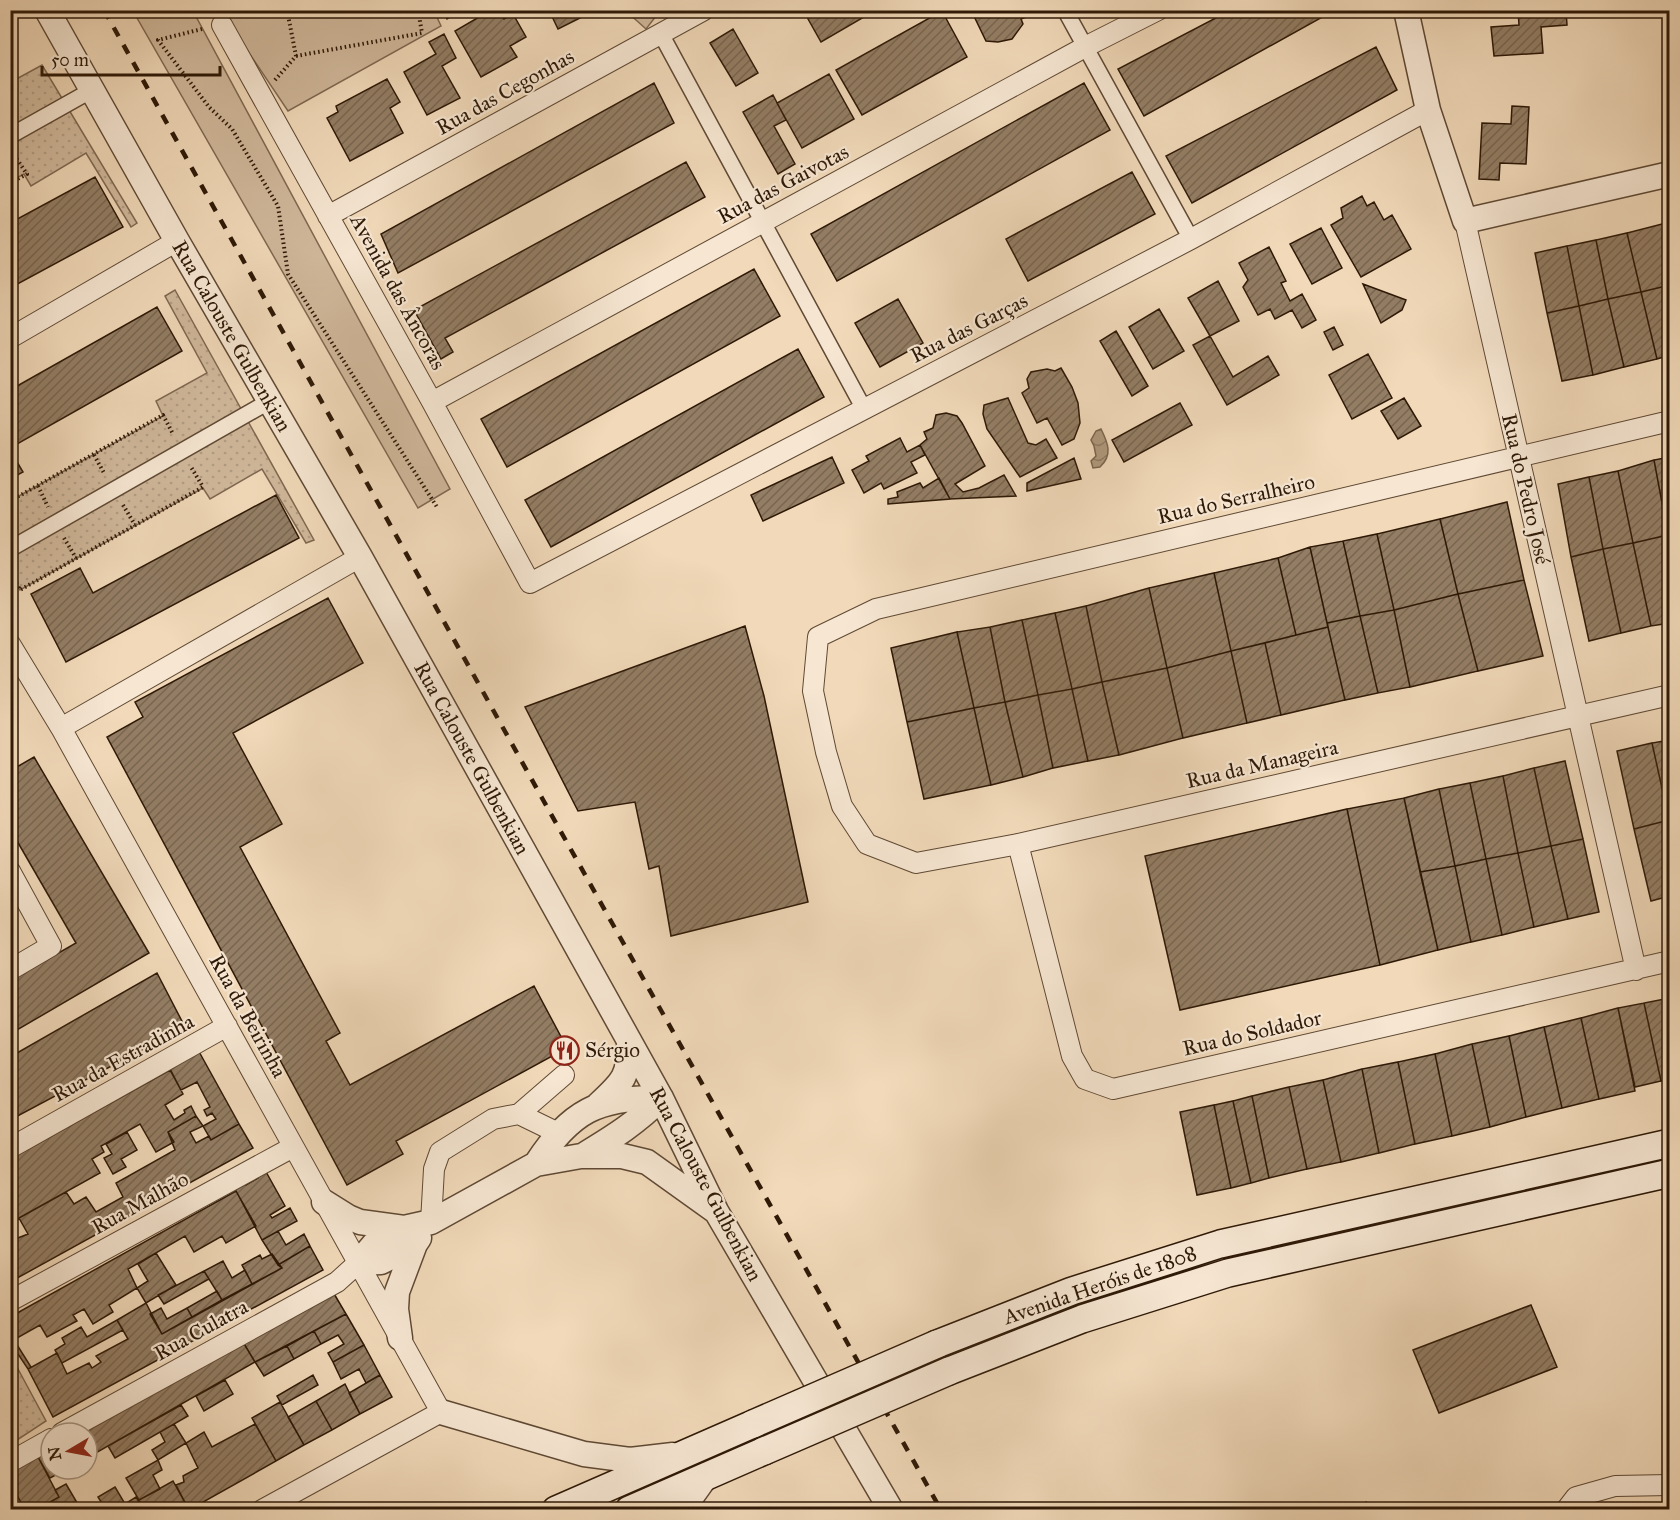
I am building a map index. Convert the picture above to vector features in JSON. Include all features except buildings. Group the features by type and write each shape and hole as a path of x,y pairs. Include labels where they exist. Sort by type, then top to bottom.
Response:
{"main road":[{"name":"Avenida Heróis de 1808","path":"556,1509 937,1344 1072,1291 1220,1244 1670,1143"},
{"name":"Avenida Heróis de 1808","path":"629,1509 949,1371 1082,1319 1228,1273 1670,1173"}],"street":[{"name":"Rua Calouste Gulbenkian","path":"47,10 177,241 360,556 661,1098 716,1211 891,1509"},
{"name":"Rua das Cegonhas","path":"328,216 704,10"},
{"path":"1065,10 1191,239"},
{"name":"Rua das Gaivotas","path":"432,402 1085,47 1158,10"},
{"name":"Rua do Pedro José","path":"1406,10 1428,110 1466,221 1636,970"},
{"name":"Avenida das Âncoras","path":"222,25 432,402 530,584"},
{"path":"661,34 864,409"},
{"path":"10,136 92,90"},
{"name":"Rua das Garças","path":"530,584 1191,239 1428,110"},
{"path":"1466,221 1670,174"},
{"path":"10,338 177,241"},
{"path":"10,549 270,401"},
{"name":"Rua do Serralheiro","path":"867,844 842,806 826,752 813,691 818,638 876,609 1670,421"},
{"path":"61,728 360,556"},
{"name":"Rua da Beirinha","path":"13,653 61,728 441,1412"},
{"name":"Rua da Manageira","path":"867,844 916,863 1018,844 1670,695"},
{"name":"Rua do Soldador","path":"1018,844 1072,1056 1085,1080 1113,1089 1670,961"},
{"path":"10,871 51,946 10,970"},
{"name":"Rua da Estradinha","path":"10,1148 227,1026"},
{"path":"536,1164 558,1133 618,1087 630,1061 629,1041"},
{"path":"431,1222 434,1169 440,1152 493,1119 519,1114 564,1075"},
{"path":"596,1106 630,1098 661,1098"},
{"path":"582,1156 622,1133 661,1098"},
{"path":"519,1114 558,1133"},
{"name":"Rua Malhão","path":"10,1301 293,1147"},
{"path":"358,1263 375,1242 409,1236 536,1164 582,1156 622,1156 647,1162 716,1211"},
{"path":"324,1202 360,1222 409,1236"},
{"path":"400,1338 396,1309 397,1292 409,1236"},
{"name":"Rua Culatra","path":"84,1421 337,1282 358,1263"},
{"path":"262,1509 441,1412 585,1454 630,1460 685,1454"},
{"path":"10,1462 39,1446"},
{"path":"682,1509 707,1475"},
{"path":"871,1509 872,1476"},
{"path":"1566,1509 1576,1497 1615,1486 1670,1485"}],"path":[{"path":"287,10 296,56"},
{"path":"274,81 296,56 422,33 418,10"},
{"path":"222,25 158,40 209,107 232,129 278,206 288,274 437,507"},
{"path":"10,149 27,174 10,183"},
{"path":"10,501 163,415"},
{"path":"10,571 20,590 203,487"}],"shaded area":[{"path":"133,11 193,11 450,489 418,508"},
{"path":"221,11 434,11 441,26 288,111"},
{"path":"626,11 660,11 646,29"},
{"path":"42,65 137,223 131,227 86,153 31,186 24,174 11,181 11,82"},
{"path":"175,290 314,540 306,543 262,469 210,499 203,488 20,590 11,573 10,501 163,416 156,401 207,373 165,296"},
{"path":"11,1356 46,1421 39,1421 39,1426 10,1444"}],"water":[{"path":"1101,429 1107,444 1107,458 1100,467 1093,468 1091,461 1096,456 1091,440 1096,431"}],"railway":[{"path":"104,10 941,1510"}],"place":[{"name":"Sérgio","path":"564,1050"}]}
